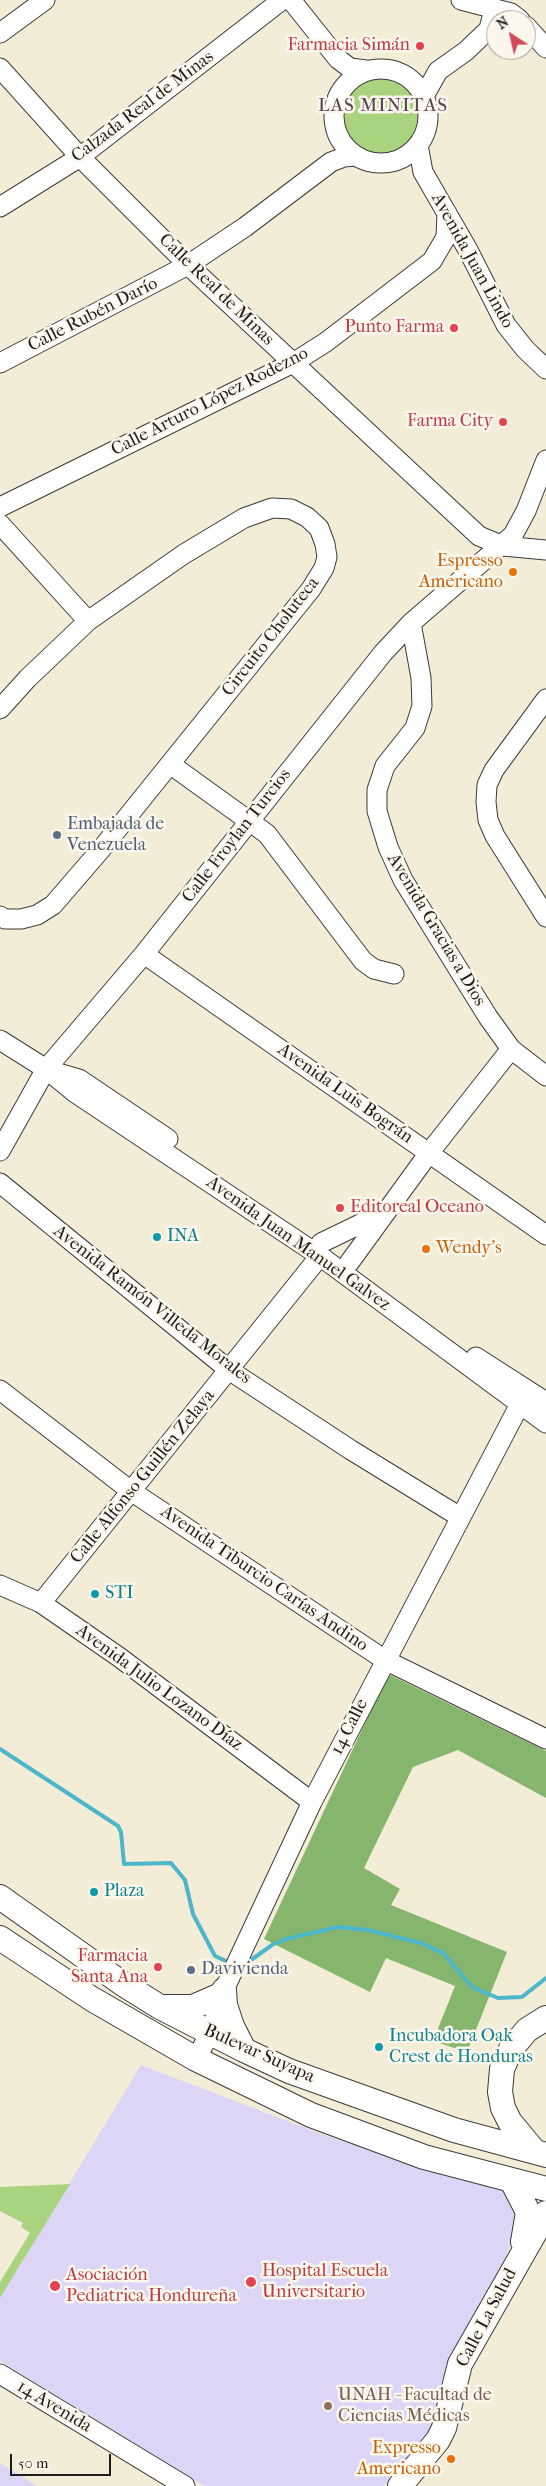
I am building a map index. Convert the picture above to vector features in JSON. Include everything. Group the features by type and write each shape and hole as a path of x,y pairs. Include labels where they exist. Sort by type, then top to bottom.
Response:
{"main road":[{"name":"Bulevar Suyapa","path":"0,1897 44,1930 160,2007 244,2050 289,2071 454,2130 540,2153"},
{"name":"Bulevar Suyapa","path":"0,1938 92,1999 196,2059 311,2114 424,2157 546,2189"},
{"path":"160,2007 193,2007 229,1980"},
{"path":"229,1980 225,2005 232,2026 244,2050"},
{"path":"540,2153 510,2122 503,2108 500,2092 502,2069 511,2049 527,2030 546,2018"},
{"name":"Calle La Salud","path":"512,2181 528,2212 521,2254"},
{"name":"Calle La Salud","path":"400,2486 438,2440 444,2428 460,2364 546,2213"}],"street":[{"path":"0,33 45,0"},
{"name":"Calzada Real de Minas","path":"0,207 80,156 282,0"},
{"path":"291,0 338,60 350,68 366,70 386,68 405,75 422,76 438,71 466,51 486,32"},
{"path":"461,0 494,10"},
{"path":"536,37 546,48"},
{"path":"338,60 342,73 341,90"},
{"name":"Calle Real de Minas","path":"0,68 80,156 188,266 479,536 503,546 546,550"},
{"path":"366,70 352,78 341,90 335,102 333,115 335,128 340,140 356,156 377,163 398,159 418,144 425,133 428,121 428,108 424,96 416,84 405,75"},
{"path":"424,96 438,71"},
{"path":"331,162 338,151 340,140"},
{"name":"Avenida Juan Lindo","path":"418,144 423,172 477,267 506,325 525,349 546,369"},
{"name":"Calle Rubén Darío","path":"0,363 188,266 245,227 331,162 344,157 356,156"},
{"name":"Avenida Juan Lindo","path":"398,159 412,164 423,172"},
{"name":"Calle Arturo López Rodezno","path":"432,261 446,237 447,213"},
{"name":"Calle Arturo López Rodezno","path":"0,507 293,363 326,342 445,253 453,252 464,255 477,267"},
{"path":"503,546 517,530 546,460"},
{"name":"Circuito Choluteca","path":"0,709 28,678 88,621 184,554 244,518 272,508 291,509 307,517 319,528 325,544 326,557 324,568 260,655 53,905 38,914 21,919 5,919 0,916"},
{"path":"526,511 527,528 535,537 546,544"},
{"path":"0,524 88,621"},
{"name":"Calle Froylan Turcios","path":"0,1151 46,1069 144,954 383,653 411,624 503,546"},
{"name":"Avenida Gracias a Dios","path":"411,624 421,678 422,706 415,728 385,766 377,790 377,811 388,847 403,880 488,1017 511,1049 546,1076"},
{"path":"546,699 494,770 487,785 486,802 488,820 495,836 546,917"},
{"path":"170,764 267,834 363,960 374,969 394,974"},
{"name":"Avenida Luis Bográn","path":"144,954 546,1235"},
{"name":"Avenida Juan Manuel Galvez","path":"0,1040 46,1069 74,1092 321,1250 545,1422"},
{"name":"Calle Alfonso Guillén Zelaya","path":"349,1263 391,1209 430,1153 511,1049"},
{"name":"Avenida Ramón Villeda Morales","path":"0,1183 229,1370 351,1450 460,1517"},
{"name":"Calle Alfonso Guillén Zelaya","path":"41,1603 229,1370 321,1250 350,1231 391,1209"},
{"name":"Avenida Juan Manuel Galvez","path":"321,1250 349,1263 424,1322 546,1402"},
{"name":"Avenida Tiburcio Carías Andino","path":"0,1390 132,1491 385,1660 546,1739"},
{"name":"14 Calle","path":"196,2059 210,2033 229,1980 312,1802 520,1404"},
{"name":"Avenida Julio Lozano Díaz","path":"0,1585 41,1603 119,1657 312,1802"},
{"name":"14 Avenida","path":"0,2374 185,2486"}],"shaded area":[{"name":"Hospital Escuela Universitario","path":"141,2065 324,2135 506,2191 521,2215 502,2267 460,2343 442,2381 431,2432 384,2486 204,2486 0,2361 0,2298"},
{"path":"0,2463 17,2473 37,2486 0,2486"}],"green space":[{"path":"382,78 397,81 409,89 417,101 420,116 417,131 409,143 397,151 382,154 367,151 355,143 347,131 344,116 347,101 355,89 367,81"},
{"path":"388,1674 546,1751 546,1798 458,1750 413,1767 364,1868 400,1889 391,1905 507,1952 467,2052 433,2041 455,1986 386,1958 370,1992 264,1939"},
{"path":"70,2184 0,2298 0,2282 30,2233 21,2227 23,2223 0,2211 0,2187"}],"waterway":[{"path":"0,1749 118,1826 121,1832 124,1864 171,1863 185,1880 193,1914 215,1956 230,1963"},
{"path":"244,1965 272,1945 286,1939 338,1927 368,1930 421,1943 443,1953 472,1987 498,1998 522,1997 546,1978"}],"place":[{"name":"Farmacia Simán","path":"420,46"},
{"name":"Punto Farma","path":"454,328"},
{"name":"Farma City","path":"503,422"},
{"name":"Espresso Americano","path":"513,572"},
{"name":"Embajada de Venezuela","path":"57,835"},
{"name":"Editoreal Oceano","path":"340,1208"},
{"name":"INA","path":"157,1237"},
{"name":"Wendy's","path":"426,1249"},
{"name":"STI","path":"95,1594"},
{"name":"Plaza","path":"94,1892"},
{"name":"Farmacia Santa Ana","path":"158,1967"},
{"name":"Davivienda","path":"191,1970"},
{"name":"Incubadora Oak Crest de Honduras","path":"379,2047"},
{"name":"Hospital Escuela Universitario","path":"251,2282"},
{"name":"Asociación Pediatrica Hondureña","path":"55,2286"},
{"name":"UNAH - Facultad de Ciencias Médicas","path":"328,2406"},
{"name":"Expresso Americano","path":"451,2459"}],"district":[{"name":"LAS MINITAS","path":"383,106"}]}
